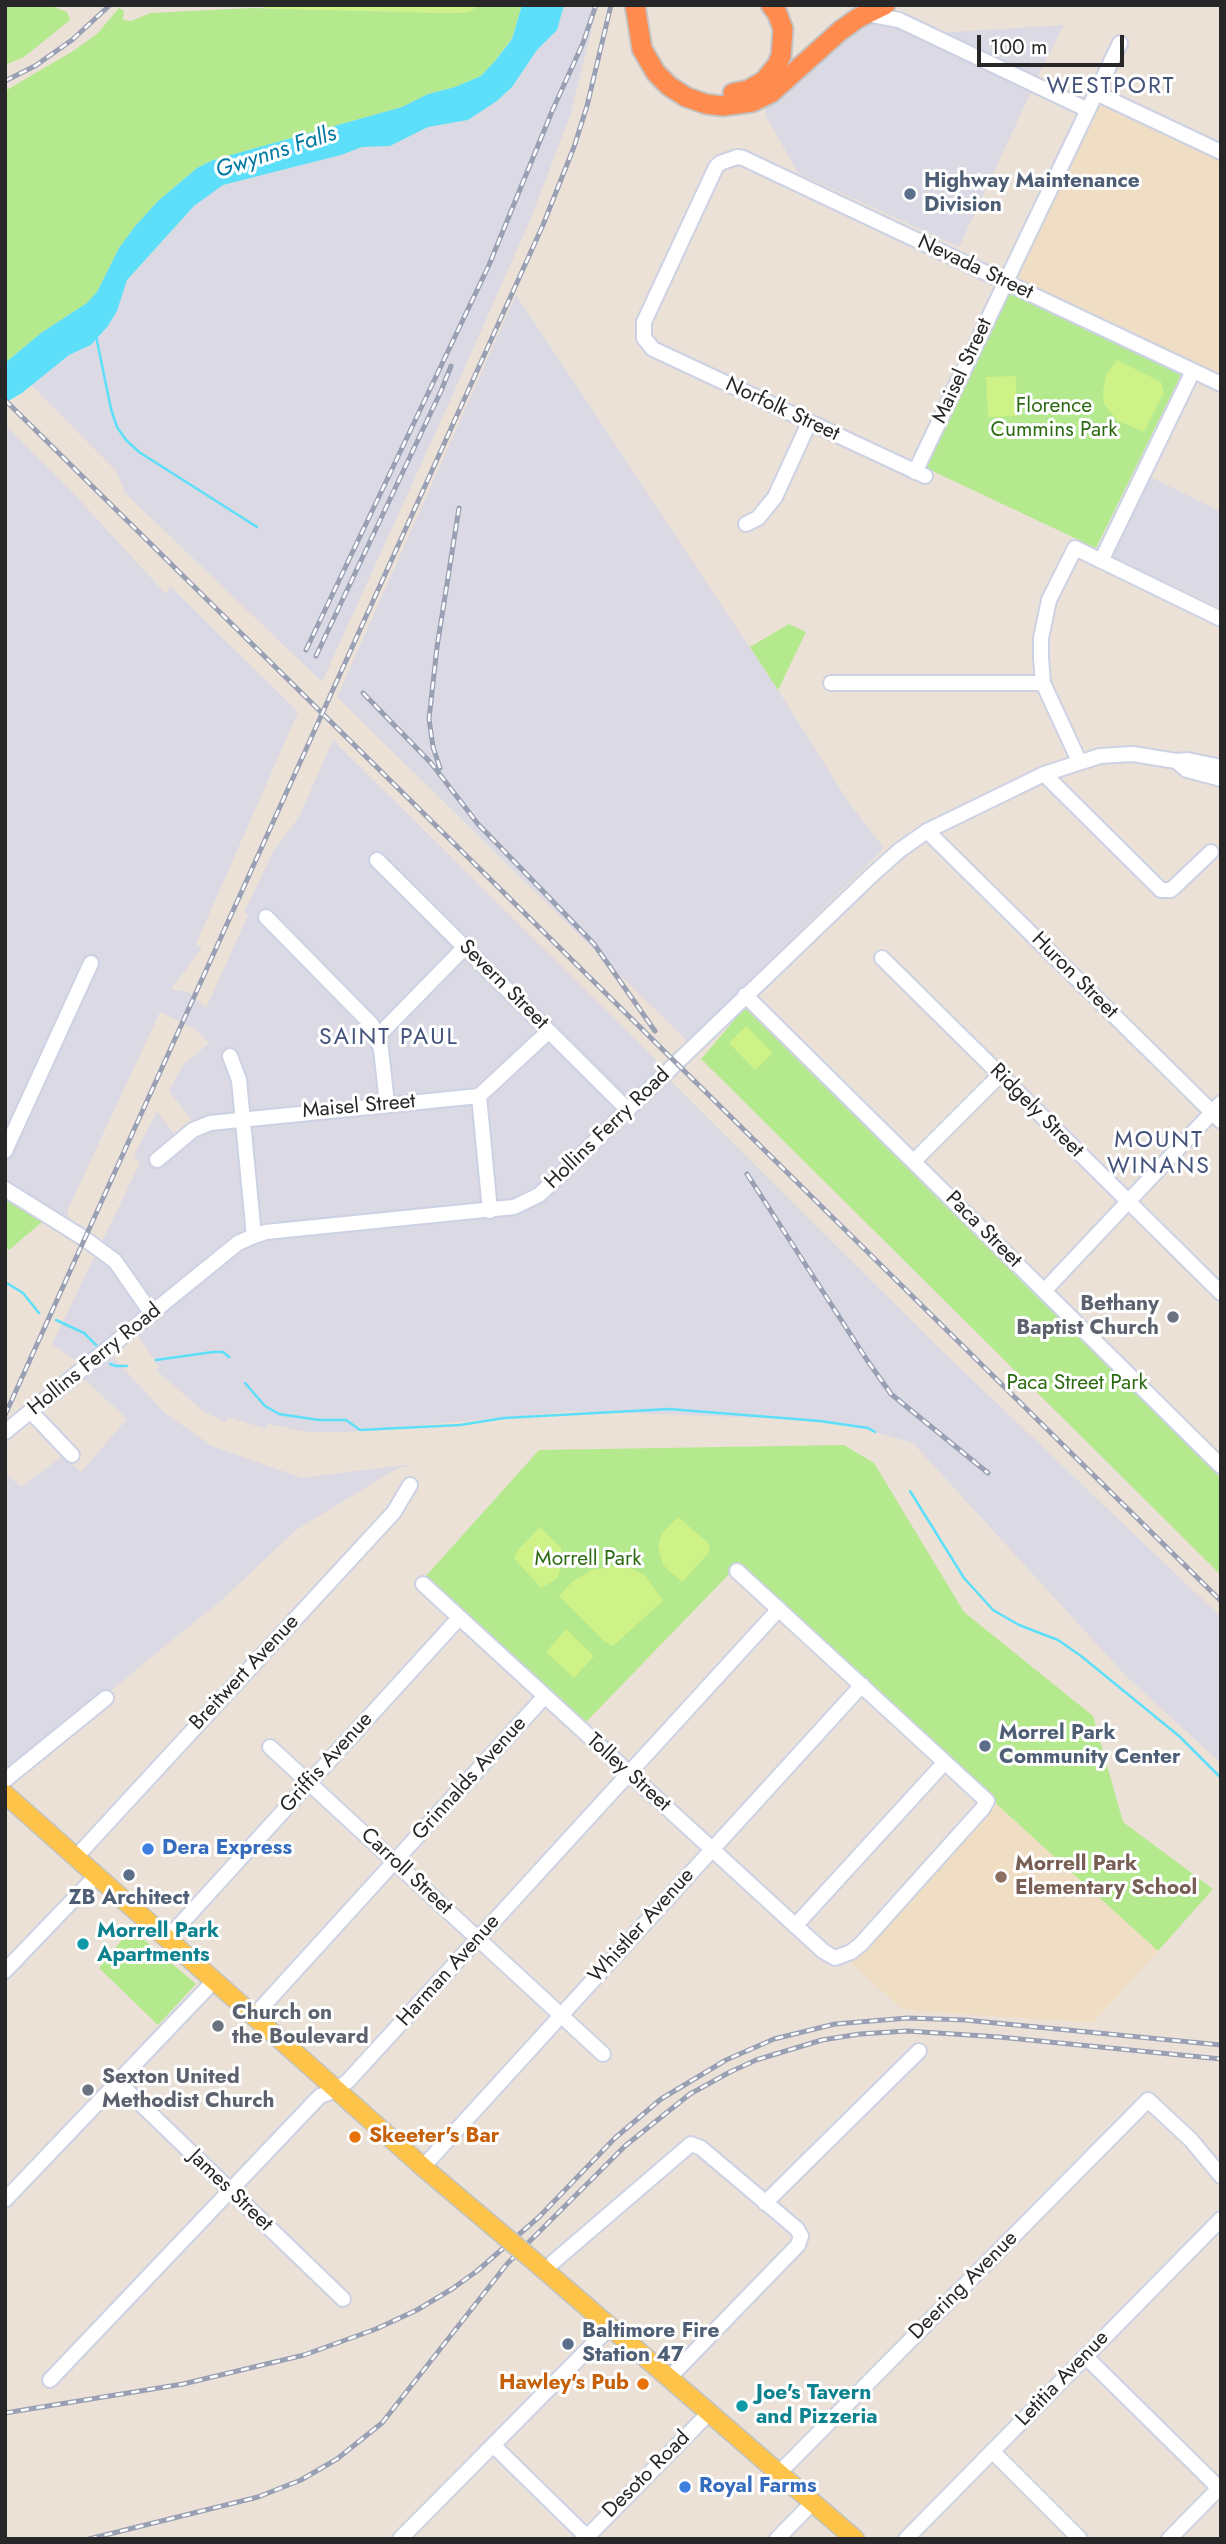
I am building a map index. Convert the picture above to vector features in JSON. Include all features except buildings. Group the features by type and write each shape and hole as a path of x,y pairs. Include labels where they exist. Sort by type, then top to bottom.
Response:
{"highway":[{"path":"635,5 642,49 656,73 686,97 723,106 751,102 771,93 828,40 866,14 885,5"},
{"path":"646,5 654,44 672,73 700,89 728,93 756,86 764,81 782,56 784,37 780,21 771,5"}],"main road":[{"path":"5,1794 423,2167 855,2539"}],"street":[{"path":"866,14 899,20 1088,110"},
{"name":"Maisel Street","path":"920,474 1005,282 1120,43"},
{"path":"1096,93 1221,152"},
{"name":"Nevada Street","path":"644,338 644,322 716,167 728,160 743,158 1221,384"},
{"name":"Norfolk Street","path":"644,338 653,349 920,474"},
{"path":"1101,561 1193,371"},
{"path":"746,524 768,509 809,423"},
{"path":"1079,761 1043,683 1041,659 1044,618 1055,586 1074,548 1221,619"},
{"path":"831,683 1043,683"},
{"name":"Hollins Ferry Road","path":"5,1432 238,1243 266,1232 514,1207 538,1195 873,874 927,831 1044,774 1079,761 1124,753 1176,761 1188,760 1221,767"},
{"name":"Hollins Ferry Road","path":"1176,761 1187,770 1221,779"},
{"path":"1044,774 1157,886 1166,891 1171,890 1211,852"},
{"name":"Huron Street","path":"927,831 1218,1112"},
{"name":"Severn Street","path":"377,860 628,1110"},
{"path":"266,917 363,1015 378,1036 387,1104"},
{"path":"378,1036 465,947"},
{"name":"Ridgely Street","path":"881,958 1221,1293"},
{"path":"5,1151 91,963"},
{"name":"Paca Street","path":"745,995 1221,1466"},
{"path":"489,1211 479,1096 549,1031"},
{"path":"230,1056 239,1080 254,1236"},
{"path":"914,1161 1000,1075"},
{"name":"Maisel Street","path":"157,1160 202,1125 479,1096"},
{"path":"1044,1291 1130,1203 1170,1156 1218,1112"},
{"path":"5,1189 115,1261 152,1314"},
{"path":"31,1412 72,1455"},
{"name":"Breitwert Avenue","path":"76,1857 394,1512 410,1485"},
{"path":"737,1571 945,1762 795,1926"},
{"name":"Tolley Street","path":"423,1584 795,1926 835,1958 851,1952 861,1944 987,1801 945,1762"},
{"name":"Harman Avenue","path":"50,2380 320,2096 336,2090 365,2062 779,1609"},
{"name":"Griffis Avenue","path":"167,1939 459,1618"},
{"name":"Whistler Avenue","path":"423,2167 862,1685"},
{"name":"Grinnalds Avenue","path":"254,2016 545,1696"},
{"path":"5,1780 106,1698"},
{"name":"Carroll Street","path":"270,1747 603,2053"},
{"path":"5,1972 96,1875"},
{"path":"5,2200 214,1981"},
{"path":"765,2203 919,2051"},
{"name":"James Street","path":"118,2082 343,2300"},
{"name":"Deering Avenue","path":"779,2473 1148,2099 1191,2140 1221,2176"},
{"path":"542,2268 691,2144 701,2148 797,2229 802,2236 798,2245 670,2378"},
{"name":"Letitia Avenue","path":"906,2539 1221,2219"},
{"path":"400,2539 610,2327"},
{"path":"1086,2356 1220,2488 1169,2539"},
{"name":"Desoto Road","path":"587,2538 710,2412"},
{"path":"493,2445 587,2538"},
{"path":"992,2451 1080,2539"},
{"path":"777,2539 813,2502"}],"shaded area":[{"path":"564,5 598,5 571,113 531,218 322,682 125,493 117,472 30,384 69,355 92,345 117,311 127,280 194,206 209,194 223,185 341,155 362,147 390,146 428,127 468,120 498,101 512,87 537,50 557,29"},
{"path":"880,22 903,29 1031,92 959,247 798,173 766,116 766,106 865,23"},
{"path":"1064,25 1037,78 936,33"},
{"path":"1099,104 1221,161 1221,376 1015,278"},
{"path":"516,295 778,690 849,803 884,848 688,1042 337,697"},
{"path":"5,425 73,493 166,594 170,586 298,712 196,944 202,948 171,989 189,992 206,1008 248,915 244,912 274,850 299,817 333,740 660,1064 670,1080 941,1350 1221,1617 1221,1763 1126,1676 913,1443 860,1428 790,1419 574,1411 347,1432 308,1432 268,1424 266,1429 228,1417 225,1422 203,1411 156,1370 159,1367 129,1323 79,1363 52,1344 140,1163 134,1155 157,1112 175,1135 192,1121 169,1091 183,1065 209,1043 195,1029 160,1012 68,1209 67,1238 21,1207 5,1200"},
{"path":"1150,477 1221,512 1221,608 1112,557"},
{"path":"112,1356 165,1413 212,1446 302,1478 413,1464 396,1469 296,1530 225,1597 5,1777 5,1473 21,1487 63,1456 81,1472 127,1419 84,1379"},
{"name":"Morrell Park Elementary School","path":"995,1803 1158,1951 1093,2023 903,2010 849,1961"}],"green space":[{"path":"48,5 67,12 70,20 24,57 5,65 5,6"},
{"path":"264,5 477,6 470,12 450,13 284,9 264,8"},
{"path":"476,5 522,5 512,38 481,76 428,94 402,107 213,160 197,168 158,201 136,225 119,248 97,292 87,303 41,333 5,363 5,91 97,34 119,8 124,11 123,20 131,21 151,13 251,8 450,13 469,12"},
{"name":"Florence Cummins Park","path":"1010,291 1181,375 1096,548 926,468"},
{"path":"1117,360 1161,382 1164,392 1144,432 1118,421 1104,404 1106,374"},
{"path":"1016,376 1017,416 988,417 986,377"},
{"path":"789,624 806,632 778,690 750,647"},
{"name":"Paca Street Park","path":"746,1009 1221,1478 1221,1575 701,1059"},
{"path":"746,1026 773,1053 755,1070 729,1043"},
{"path":"5,1200 42,1222 9,1250 5,1246"},
{"name":"Morrell Park","path":"844,1445 874,1463 964,1612 1093,1716 1123,1822 1213,1889 1158,1951 736,1567 586,1722 426,1576 539,1450"},
{"path":"678,1517 707,1542 710,1548 707,1555 682,1582 663,1565 658,1545 662,1533"},
{"path":"540,1527 561,1548 562,1561 558,1578 541,1588 514,1558 517,1551"},
{"path":"620,1565 645,1575 663,1601 613,1646 605,1642 559,1596 572,1582 591,1570"},
{"path":"566,1629 594,1656 574,1678 546,1652"},
{"path":"131,1929 196,1984 158,2025 99,1968"}],"water":[{"name":"Gwynns Falls","path":"522,5 564,5 557,30 537,50 512,87 497,101 468,120 428,127 390,146 362,147 341,155 223,185 194,206 127,280 117,311 91,345 69,355 22,393 5,403 5,363 41,333 87,303 97,292 119,248 136,225 158,201 197,168 213,160 402,107 428,94 481,76 512,39"}],"waterway":[{"path":"96,336 111,409 117,427 126,440 139,452 257,527"},
{"path":"5,1282 23,1293 39,1313"},
{"path":"56,1320 84,1333 97,1346"},
{"path":"156,1360 213,1352 223,1352 229,1357"},
{"path":"110,1364 127,1366"},
{"path":"245,1383 265,1406 279,1414 319,1420 346,1420 360,1430 460,1425 504,1418 669,1409 820,1421 868,1428 875,1432"},
{"path":"910,1491 964,1578 993,1610 1019,1625 1058,1640 1081,1656 1179,1736 1221,1778"}],"railway":[{"path":"5,81 35,66 72,40 110,5"},
{"path":"306,650 489,265 583,43 596,5"},
{"path":"5,1415 543,225 587,106 611,5"},
{"path":"316,656 451,366"},
{"path":"5,400 1221,1601"},
{"path":"440,768 433,747 429,719 437,647 459,508"},
{"path":"363,693 431,763 478,824 594,944 655,1031"},
{"path":"747,1174 891,1394 988,1473"},
{"path":"5,2413 183,2384 304,2355 376,2329 417,2310 477,2271 539,2217 615,2138 661,2099 726,2060 774,2039 835,2024 908,2018 965,2020 1221,2045"},
{"path":"89,2539 258,2497 301,2480 337,2459 382,2423 507,2264 625,2146 690,2094 756,2060 822,2040 907,2031 999,2037 1221,2059"}],"place":[{"name":"Highway Maintenance Division","path":"910,194"},
{"name":"Bethany Baptist Church","path":"1173,1317"},
{"name":"Morrel Park Community Center","path":"985,1746"},
{"name":"Dera Express","path":"148,1849"},
{"name":"ZB Architect","path":"129,1875"},
{"name":"Morrell Park Elementary School","path":"1001,1877"},
{"name":"Morrell Park Apartments","path":"83,1944"},
{"name":"Church on the Boulevard","path":"218,2026"},
{"name":"Sexton United Methodist Church","path":"88,2090"},
{"name":"Skeeter's Bar","path":"355,2137"},
{"name":"Baltimore Fire Station 47","path":"568,2344"},
{"name":"Hawley's Pub","path":"643,2384"},
{"name":"Joe's Tavern and Pizzeria","path":"742,2406"},
{"name":"Royal Farms","path":"685,2487"}],"district":[{"name":"WESTPORT","path":"1111,87"},
{"name":"SAINT PAUL","path":"389,1038"},
{"name":"MOUNT WINANS","path":"1159,1154"}]}
